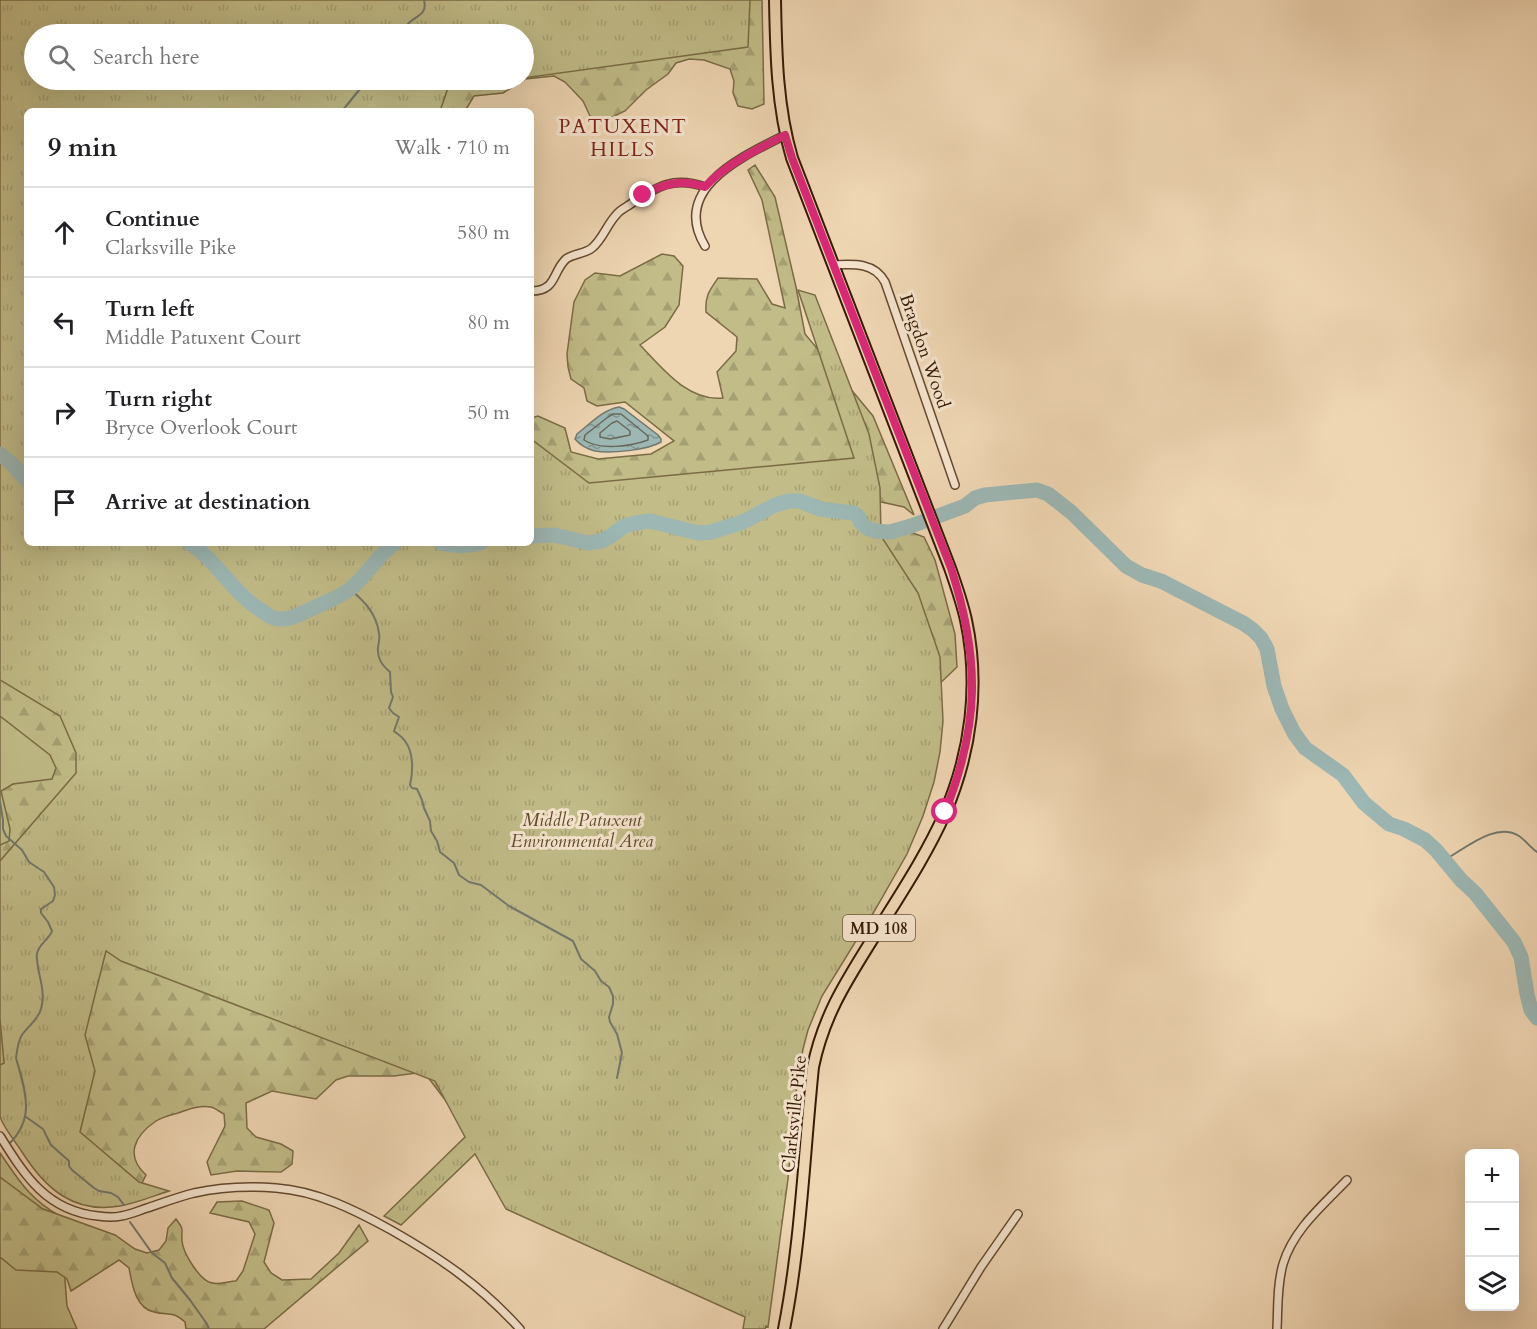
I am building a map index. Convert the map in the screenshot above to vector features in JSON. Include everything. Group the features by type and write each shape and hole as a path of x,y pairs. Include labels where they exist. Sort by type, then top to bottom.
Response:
{"main road":[{"name":"Clarksville Pike","path":"775,0 777,79 785,135 961,600 970,646 973,689 966,747 952,795 937,830 846,982 832,1008 818,1046 810,1094 801,1202 784,1329"}],"street":[{"path":"705,246 698,234 696,221 698,203 705,187 726,168 785,135"},
{"path":"534,291 544,289 549,285 561,265 571,256 590,250 616,214 643,195 668,184 692,183 705,187"},
{"name":"Bragdon Wood","path":"833,265 860,264 882,276 955,485"},
{"path":"0,1136 16,1162 45,1195 63,1206 88,1215 118,1217 197,1192 236,1187 277,1188 311,1194 332,1201 372,1219 438,1258 487,1295 520,1329"},
{"path":"1277,1329 1279,1282 1287,1253 1311,1218 1347,1180"},
{"path":"943,1329 981,1267 1018,1214"}],"green space":[{"name":"Middle Patuxent Environmental Area","path":"0,0 762,0 764,104 752,109 738,106 733,93 734,81 730,69 704,60 689,59 676,63 668,74 646,90 625,111 602,122 590,116 583,101 565,82 554,76 534,78 534,24 24,24 24,90 508,90 503,93 474,96 467,108 24,108 24,546 534,546 534,417 538,416 565,428 571,452 598,459 651,454 674,441 625,402 597,406 587,401 584,388 571,379 567,354 574,302 585,280 595,273 620,276 662,254 674,256 683,266 679,305 665,327 640,345 677,382 698,395 710,398 723,398 717,372 736,351 737,337 706,312 708,294 718,278 757,279 772,304 785,308 762,200 748,170 755,165 775,197 805,334 873,416 914,515 904,507 817,488 854,536 908,531 924,537 935,560 955,634 957,667 471,1134 424,1072 394,1076 348,1076 336,1080 316,1099 272,1091 246,1103 247,1128 256,1137 281,1144 293,1151 292,1164 281,1172 237,1171 211,1175 207,1162 225,1126 224,1114 211,1107 199,1107 161,1118 142,1133 135,1146 134,1154 139,1168 146,1175 140,1187 0,1102 0,845 9,841 10,829 1,791 13,784 52,779 56,768 50,755 0,716"},
{"name":"Middle Patuxent Environmental Area","path":"0,0 750,0 748,47 534,77 534,24 24,24 24,90 447,90 441,108 24,108 24,546 534,546 534,441 589,483 854,458 798,290 815,295 869,434 880,488 881,536 918,593 940,657 943,721 934,782 907,854 822,996 808,1030 796,1093 788,1179 768,1327 743,1329 745,1317 506,1209 475,1154 401,1225 384,1216 465,1137 435,1081 121,961 106,951 85,1035 95,1071 80,1132 139,1182 169,1191 120,1206 103,1207 74,1202 51,1187 31,1165 0,1116 0,1065 4,1063 0,1019 0,861 76,773 76,753 60,716 0,680"},
{"path":"0,680 76,753 0,861"},
{"path":"0,1153 33,1196 60,1216 67,1306 77,1329 0,1329"},
{"path":"0,1177 43,1209 115,1235 135,1249 147,1253 159,1250 166,1241 168,1228 176,1219 182,1228 183,1246 189,1259 202,1277 215,1283 236,1281 243,1271 255,1234 249,1222 210,1213 217,1202 242,1201 269,1210 274,1223 264,1262 271,1273 282,1280 311,1279 339,1253 359,1225 368,1241 264,1329 186,1329 185,1322 176,1316 154,1312 142,1306 129,1268 119,1260 71,1291 67,1279 57,1272 16,1270 0,1257"}],"water":[{"path":"619,407 658,435 661,442 638,449 602,452 586,448 575,439 577,434 596,418"}],"waterway":[{"path":"408,24 420,15 424,9 424,0"},
{"path":"344,108 359,90"},
{"path":"0,454 24,478"},
{"path":"534,536 554,535 588,543 601,541 624,526 650,521 698,533 711,532 743,522 775,505 789,501 800,501 820,509 853,513 867,528 890,532 965,506 975,498 985,495 1037,490 1048,494 1071,512 1126,566 1142,575 1161,581 1243,623 1261,638 1267,649 1274,686 1294,733 1305,748 1343,775 1364,803 1389,824 1425,840 1475,893 1514,942 1521,957 1531,1010 1537,1018"},
{"path":"193,546 209,559 242,596 271,617 279,619 300,614 346,592 391,546"},
{"path":"350,589 369,608 378,626 378,655 382,664 390,672 393,697 389,708 399,717 394,731 404,739 410,751 412,769 410,785 417,789 422,800 440,852 454,863 459,875 469,882 481,885 509,906 573,941 581,959 609,987 613,996 609,1017 622,1053 617,1078"},
{"path":"0,802 6,836 22,850 29,862 44,872 54,887 55,895 53,901 41,909 52,931 39,947 37,956 43,999 38,1016 22,1035 18,1046 16,1058 25,1092 25,1114 23,1124 9,1144"},
{"path":"1444,860 1480,839 1500,832 1510,832 1519,836 1537,852"},
{"path":"26,1117 43,1129 51,1145 69,1161 72,1170 99,1191 118,1197 124,1205"},
{"path":"130,1222 152,1253 165,1263 172,1278 209,1329"}],"district":[{"name":"PATUXENT HILLS","path":"623,138"}],"route":[{"path":"643,195 668,184 692,183 705,187 726,168 785,135 951,568 961,600 970,646 972,709 964,758 945,812"}]}
